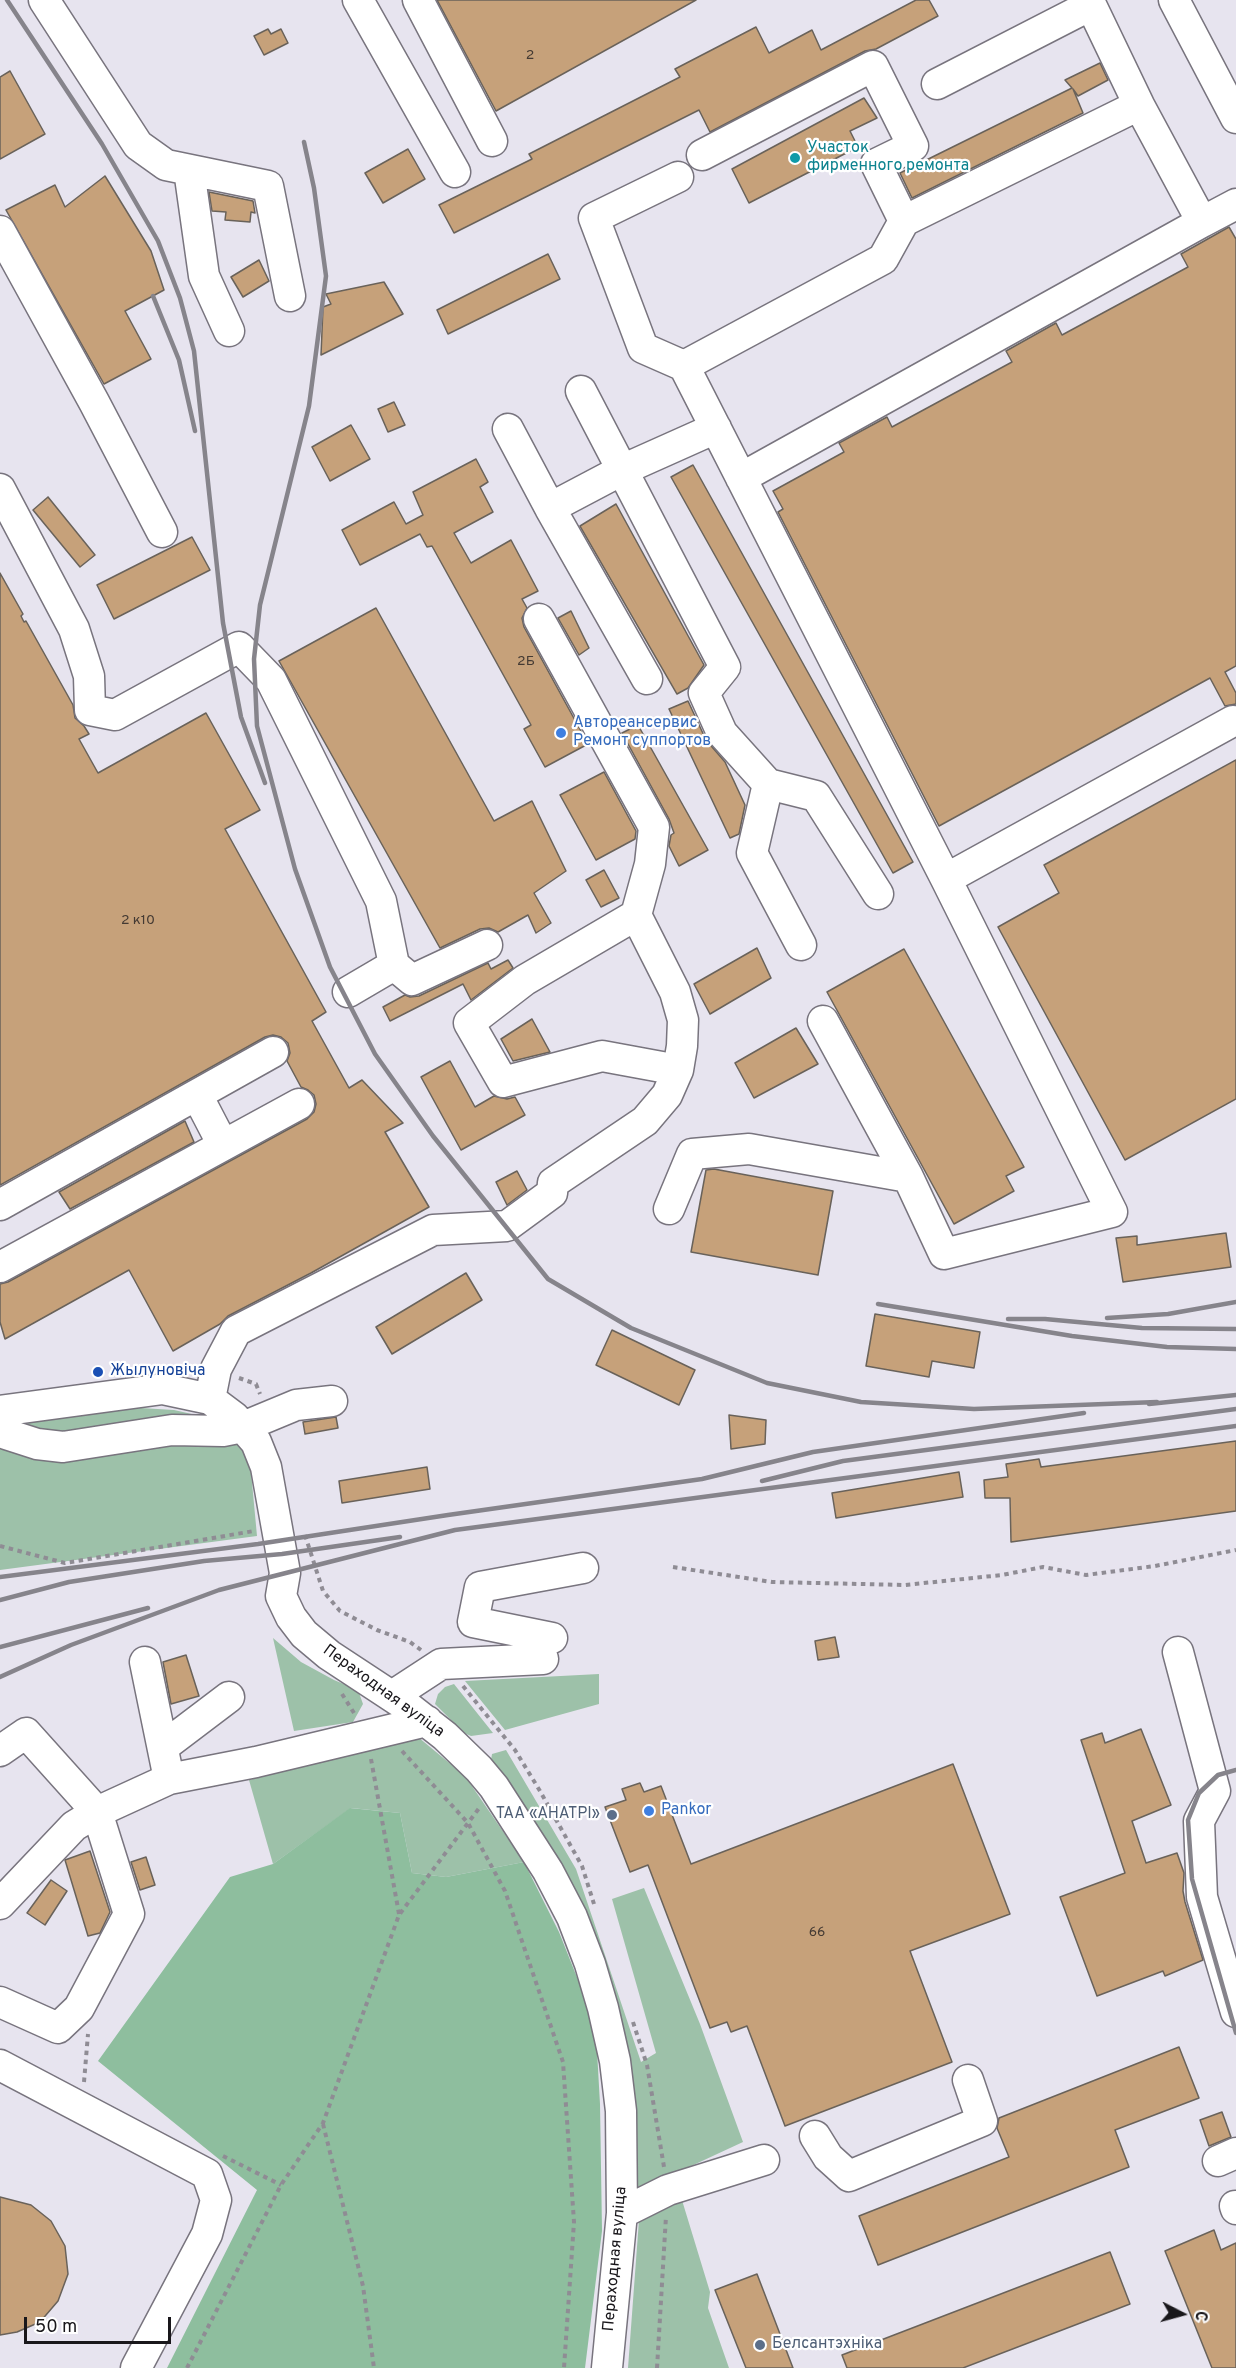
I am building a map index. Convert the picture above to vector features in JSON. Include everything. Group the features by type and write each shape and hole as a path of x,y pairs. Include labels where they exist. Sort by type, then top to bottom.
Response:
{"street":[{"path":"44,0 138,145 166,165 268,186 290,296"},
{"path":"358,0 455,172"},
{"path":"418,0 492,141"},
{"path":"1174,0 1236,118"},
{"path":"937,84 1097,3 1143,113 1202,222"},
{"path":"702,155 873,66 913,146 876,164 904,221"},
{"path":"1078,155 1143,113"},
{"path":"684,366 883,259 904,221 1143,113"},
{"path":"189,170 204,276 229,331"},
{"path":"678,177 594,218 643,348 684,366 946,879 1112,1212 944,1254 908,1177 823,1021"},
{"path":"741,478 1236,204"},
{"path":"0,231 162,532"},
{"path":"581,391 725,667 705,693 722,733 768,784 816,796 878,894"},
{"path":"550,508 622,470 716,428"},
{"path":"508,429 646,679"},
{"path":"0,489 74,629 89,676 90,710 115,715 239,646 271,680 381,901 394,965 412,980 487,945"},
{"path":"0,1411 163,1389 210,1398 216,1369 236,1331 433,1230 507,1226 552,1193 552,1183 645,1121 667,1095 678,1070 683,1020 675,992 636,915 650,864 654,828 538,619"},
{"path":"946,879 1233,720"},
{"path":"768,784 752,853 801,945"},
{"path":"636,915 525,980 469,1023 503,1082 602,1056 678,1070"},
{"path":"348,992 394,965"},
{"path":"0,1205 273,1052"},
{"path":"197,1095 223,1145"},
{"path":"0,1267 299,1104"},
{"path":"669,1209 692,1154 749,1149 908,1177"},
{"name":"Пераходная вуліца","path":"210,1398 243,1427 256,1442 266,1467 285,1573 281,1596 291,1617 304,1634 329,1655 427,1720 479,1769 494,1787 548,1870 572,1917 590,1964 603,2008 621,2111 622,2213 607,2368"},
{"path":"0,1428 6,1434 37,1444 63,1447 172,1431 223,1431 243,1427 296,1405 332,1401"},
{"path":"392,1696 441,1664 547,1648 473,1622 480,1587 583,1568"},
{"path":"1178,1652 1215,1791 1198,1821 1202,1897 1236,2012"},
{"path":"146,1662 169,1779"},
{"path":"163,1747 229,1697"},
{"path":"0,1904 74,1826 97,1812 169,1779 256,1762 427,1720"},
{"path":"0,1751 26,1733 97,1812 129,1914 80,2008 58,2028 0,2002"},
{"path":"0,2065 207,2174 216,2200 207,2234 136,2368"},
{"path":"815,2136 828,2157 849,2176 982,2121 968,2080"},
{"path":"622,2213 668,2190 764,2160"}],"path":[{"path":"0,1546 65,1563 254,1531"},
{"path":"673,1567 772,1582 905,1585 1002,1575 1043,1567 1086,1575 1155,1566 1236,1550"},
{"path":"384,1731 468,1822 505,1891 563,2062 574,2222 564,2368"},
{"path":"187,2368 281,2185 323,2123 399,1915 494,1787"},
{"path":"90,2024 83,2081 91,2089"},
{"path":"323,2123 363,2286 374,2368"},
{"path":"218,2153 281,2185"}],"green space":[{"path":"141,1408 174,1410 205,1417 239,1441 251,1472 257,1536 0,1570 0,1422"},
{"path":"273,1638 301,1662 358,1690 363,1704 353,1722 294,1731"},
{"path":"599,1674 599,1704 505,1730 465,1681"},
{"path":"454,1684 493,1733 471,1736 464,1733 435,1704 438,1694 445,1687"},
{"path":"418,1737 465,1776 524,1862 446,1877 412,1873 400,1813 351,1808 273,1864 249,1780"},
{"path":"506,1750 576,1869 641,2062 656,2053 612,1899 644,1888 700,2024 743,2142 674,2174 710,2292 708,2308 729,2368 628,2368 639,2220 628,2070 490,1767 492,1754"},
{"path":"350,1808 400,1813 412,1873 446,1877 524,1862 559,1932 584,1995 597,2051 602,2231 585,2368 167,2368 257,2190 98,2061 230,1877 273,1864"}],"building":[{"path":"437,0 696,0 496,111"},
{"path":"916,0 929,0 938,16 876,49 865,51 710,132 699,110 454,233 439,205 532,159 529,154 680,77 675,69 756,27 769,53 812,30 821,50"},
{"path":"268,29 271,34 281,29 288,43 264,55 254,36"},
{"path":"1100,63 1108,80 1078,96 1073,89 1083,113 912,198 900,173 1072,88 1065,80"},
{"path":"10,71 45,134 0,159 0,77"},
{"name":"Участок фирменного ремонта","path":"864,98 877,118 850,131 858,147 749,203 732,169"},
{"path":"408,149 425,179 383,203 365,173"},
{"path":"105,176 151,251 164,290 125,311 151,359 104,384 6,210 55,185 65,207"},
{"path":"209,192 253,201 255,213 251,212 250,222 225,220 226,212 212,211"},
{"path":"1229,227 1236,239 1236,666 1225,672 1236,693 1236,704 1225,706 1210,678 939,826 778,512 783,509 773,491 844,452 839,443 887,417 892,427 1012,362 1006,351 1056,323 1062,335 1188,267 1181,254"},
{"path":"548,254 560,279 448,334 437,310"},
{"path":"259,260 269,281 243,297 231,277"},
{"path":"384,282 403,314 321,355 323,307 331,304 326,294"},
{"path":"394,402 405,425 388,432 378,409"},
{"path":"351,425 370,459 330,481 312,447"},
{"path":"476,459 488,482 480,487 493,512 454,533 471,563 511,540 538,591 522,599 527,608 522,618 524,627 588,744 545,767 524,729 531,725 432,546 427,547 420,534 360,565 342,530 394,502 406,524 423,515 413,492"},
{"path":"693,465 913,862 893,873 671,477"},
{"path":"48,497 95,555 80,567 33,510"},
{"path":"616,504 704,665 688,688 677,694 580,526"},
{"path":"192,537 210,570 114,619 97,585"},
{"path":"0,573 23,614 21,616 24,622 26,621 73,705 75,718 89,734 79,739 98,773 206,713 260,810 225,829 326,1012 312,1021 349,1088 362,1080 403,1123 385,1132 429,1207 228,1316 220,1324 173,1351 129,1270 5,1339 0,1322 0,1284 8,1282 307,1119 314,1112 316,1104 314,1095 301,1087 287,1061 290,1053 288,1043 281,1037 273,1035 265,1037 0,1185"},
{"path":"376,608 494,821 532,801 566,871 534,893 551,923 536,933 528,915 498,932 489,928 480,929 440,948 279,661"},
{"path":"571,611 589,648 579,655 558,618"},
{"path":"688,701 706,740 725,762 745,805 739,834 730,838 669,709"},
{"path":"638,725 708,850 679,866 669,846 671,835 674,833 669,819 622,733"},
{"path":"1236,760 1236,1099 1125,1160 998,927 1059,893 1044,865"},
{"path":"604,772 636,831 635,839 596,860 560,795"},
{"path":"604,870 619,898 601,907 586,880"},
{"path":"757,948 771,978 710,1014 694,984"},
{"path":"904,949 1024,1167 1006,1176 1014,1191 954,1224 827,992"},
{"path":"508,960 513,968 471,1000 463,984 390,1021 383,1007 405,995 419,996 488,963 491,969"},
{"path":"532,1019 550,1052 513,1061 501,1039"},
{"path":"796,1028 818,1064 754,1098 735,1063"},
{"path":"450,1061 475,1107 494,1096 507,1099 515,1097 525,1115 461,1150 421,1077"},
{"path":"185,1121 194,1142 70,1209 59,1192"},
{"path":"714,1169 833,1191 818,1275 691,1252 706,1170"},
{"path":"517,1171 527,1190 507,1205 496,1182"},
{"path":"1226,1233 1231,1267 1123,1282 1116,1238 1137,1236 1137,1245"},
{"path":"466,1273 482,1300 392,1354 376,1327"},
{"path":"875,1314 980,1332 974,1368 932,1361 929,1377 866,1366"},
{"path":"612,1330 695,1370 679,1405 596,1365"},
{"path":"729,1415 766,1420 765,1444 731,1449"},
{"path":"336,1417 338,1428 305,1434 303,1422"},
{"path":"1236,1441 1236,1511 1011,1542 1010,1498 985,1498 984,1480 1008,1477 1006,1464 1039,1459 1041,1467"},
{"path":"427,1467 430,1489 342,1503 339,1481"},
{"path":"959,1472 963,1497 836,1518 832,1493"},
{"path":"835,1637 839,1657 818,1660 815,1641"},
{"path":"186,1655 199,1696 171,1704 163,1662"},
{"path":"1141,1729 1171,1805 1132,1821 1146,1863 1177,1853 1184,1873 1185,1902 1203,1960 1165,1976 1163,1971 1097,1996 1060,1897 1125,1873 1081,1740 1102,1733 1105,1743"},
{"path":"953,1764 1010,1914 910,1951 952,2062 785,2126 747,2026 731,2032 727,2022 710,2028 648,1865 630,1872 605,1807 626,1800 622,1789 640,1783 644,1792 661,1786 691,1864"},
{"path":"90,1851 110,1912 100,1933 88,1936 65,1860"},
{"path":"146,1857 155,1885 140,1890 131,1862"},
{"path":"51,1880 67,1891 45,1925 27,1913"},
{"path":"1179,2047 1199,2098 1115,2130 1129,2167 878,2265 859,2216 1009,2157 997,2128 999,2118"},
{"path":"1222,2112 1231,2137 1209,2146 1200,2120"},
{"path":"0,2197 31,2205 51,2221 65,2246 68,2274 58,2301 40,2322 17,2332 0,2335"},
{"path":"1214,2230 1221,2250 1236,2243 1236,2368 1212,2368 1165,2251"},
{"path":"1110,2252 1130,2304 963,2368 847,2368 842,2355"},
{"path":"757,2274 793,2368 746,2368 715,2290"}],"railway":[{"path":"7,0 102,144 158,241 180,298 194,351 223,623 241,717 265,783"},
{"path":"304,142 314,188 326,276 309,406 260,605 254,659 257,726 295,869 330,967 375,1054 433,1136 548,1279 631,1328 767,1383 861,1402 974,1409 1157,1402"},
{"path":"153,296 179,360 195,431"},
{"path":"1107,1318 1168,1314 1236,1302"},
{"path":"878,1304 1072,1336 1167,1347 1236,1349"},
{"path":"1008,1319 1045,1319 1142,1328 1236,1329"},
{"path":"1149,1404 1236,1395"},
{"path":"762,1481 843,1461 1236,1409"},
{"path":"0,1577 258,1544 702,1479 813,1452 1084,1413"},
{"path":"0,1677 71,1645 219,1590 455,1530 1236,1426"},
{"path":"0,1600 69,1582 204,1561 282,1554 400,1537"},
{"path":"0,1647 148,1608"},
{"path":"1236,1770 1218,1775 1199,1793 1188,1820 1192,1879 1236,2033"}],"place":[{"name":"Участок фирменного ремонта","path":"795,158"},
{"name":"Автореансервис Ремонт суппортов","path":"561,733"},
{"name":"Жылуновіча","path":"98,1372"},
{"name":"Pankor","path":"649,1811"},
{"name":"ТАА «АНАТРI»","path":"612,1815"},
{"name":"Белсантэхніка","path":"760,2345"}]}
